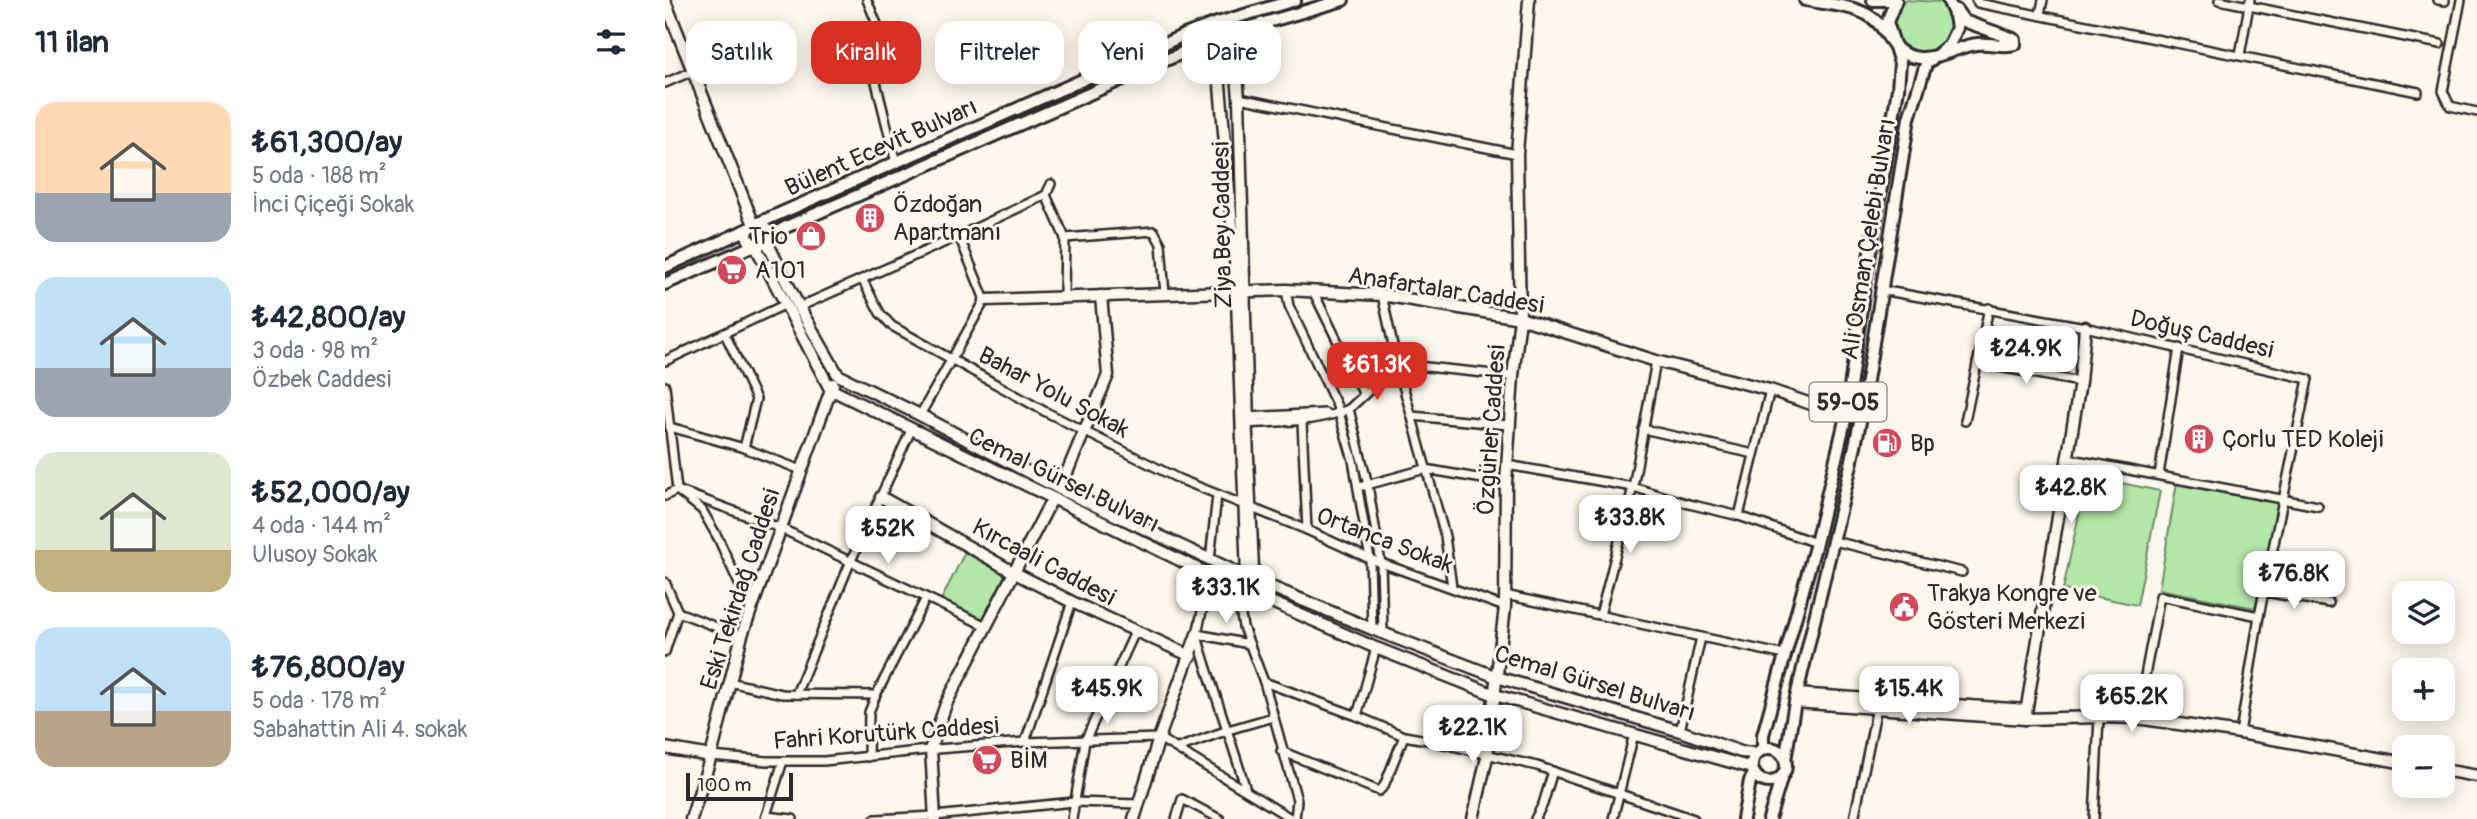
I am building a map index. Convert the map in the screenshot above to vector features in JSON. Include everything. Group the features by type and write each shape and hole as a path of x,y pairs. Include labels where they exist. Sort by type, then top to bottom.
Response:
{"main road":[{"name":"Bülent Ecevit Bulvarı","path":"665,267 1182,36 1295,0"},
{"path":"1268,21 1343,0"},
{"path":"1805,0 1867,14 1878,21 1895,49 1911,57 1934,57 1979,43 2009,46 2015,42 2011,38 1964,21 1949,1"},
{"path":"1873,0 1893,0"},
{"name":"59-05","path":"1893,0 1887,22 1895,49"},
{"name":"Ali Osman Çelebi Bulvarı","path":"1785,760 1796,698 1857,433 1909,118 1926,64 1949,45 1957,28 1949,1"},
{"name":"Ali Osman Çelebi Bulvarı","path":"1760,751 1816,542 1846,416 1864,288 1895,116 1900,63 1895,49"},
{"path":"665,284 761,244 786,227 1182,53"},
{"path":"755,245 747,238 753,226 766,229 766,240"},
{"path":"1743,819 1753,771 1752,763 1760,751 1768,749 1778,752 1785,760 1785,771 1769,819"},
{"path":"1753,771 1758,778 1768,782 1782,776"}],"street":[{"path":"867,0 879,29 872,66 896,163"},
{"name":"Özgürler Caddesi","path":"1473,819 1488,754 1505,607 1509,425 1520,318 1517,154 1529,0"},
{"path":"1976,0 1978,3 2418,92"},
{"path":"2040,14 2043,0"},
{"path":"2219,0 2249,3 2440,44"},
{"path":"2461,0 2444,91 2450,106 2477,112"},
{"path":"665,1 686,54"},
{"path":"2240,55 2249,3"},
{"path":"665,83 686,74"},
{"path":"698,84 753,226"},
{"name":"Ziya Bey Caddesi","path":"1220,84 1240,291"},
{"name":"Ziya Bey Caddesi","path":"1238,84 1240,291 1251,579"},
{"path":"1239,98 1517,154"},
{"path":"799,307 1046,195 1051,184"},
{"path":"1046,195 1065,238 1064,297"},
{"path":"1065,238 1154,231 1161,244 1165,294"},
{"path":"920,415 985,300 958,236"},
{"path":"766,240 799,307 838,375"},
{"path":"755,245 830,389"},
{"name":"Bahar Yolu Sokak","path":"862,279 880,313 892,326 1086,432 1179,479 1247,508"},
{"path":"1286,290 1289,306 1339,413 1359,487 1370,559 1372,629"},
{"name":"Anafartalar Caddesi","path":"985,300 1286,290 1382,295 1520,318 1656,361 1770,390 1846,416"},
{"name":"Doğuş Caddesi","path":"1881,290 2085,327 2308,379 2283,499"},
{"path":"1313,291 1364,395"},
{"path":"1382,295 1397,364 1445,536 1452,587"},
{"path":"1060,489 1108,375 1101,296"},
{"path":"665,361 785,304"},
{"path":"1965,421 1989,308"},
{"path":"2025,714 2080,382 2085,327"},
{"path":"725,334 756,399 744,448"},
{"path":"2159,475 2179,348"},
{"path":"1600,615 1633,487 1656,361"},
{"path":"1977,363 2080,382"},
{"path":"1244,421 1302,422 1339,413 1349,409 1397,364 1513,376"},
{"name":"Eski Tekirdağ Caddesi","path":"691,819 711,757 741,638 830,389 838,375"},
{"name":"Cemal Gürsel Bulvarı","path":"838,375 1060,489 1251,579 1372,629 1497,677 1681,731 1741,752 1760,751"},
{"path":"665,386 677,491 702,510 751,610"},
{"name":"Cemal Gürsel Bulvarı","path":"830,389 1210,575 1375,648 1495,695 1753,771"},
{"path":"1739,516 1770,390"},
{"path":"1349,409 1368,485 1381,563 1383,633"},
{"path":"1244,421 1339,413"},
{"path":"1412,416 1509,425"},
{"path":"1846,416 1857,433"},
{"path":"1302,422 1307,530"},
{"path":"670,426 744,448 801,470"},
{"path":"796,694 850,563 912,428"},
{"path":"1643,429 1754,454"},
{"path":"2066,458 2318,506"},
{"path":"1507,465 1633,487 1739,516 1816,542"},
{"path":"1359,487 1425,469 1506,483"},
{"path":"665,496 677,491 780,528 986,626"},
{"path":"1210,560 1217,495"},
{"name":"Kırcaali Caddesi","path":"881,497 1072,603 1191,656"},
{"path":"935,818 930,750 946,704 1052,499"},
{"path":"2240,733 2259,616 2283,499"},
{"name":"Ortanca Sokak","path":"1247,508 1307,530 1370,559 1505,607"},
{"path":"1833,541 1962,572"},
{"path":"1134,819 1159,738 1191,656 1210,575"},
{"path":"665,583 678,612 665,653"},
{"path":"1159,738 1294,819 1297,800 1263,682 1249,644 1236,587"},
{"path":"2265,592 2329,604"},
{"path":"1505,595 1785,655"},
{"path":"2137,718 2160,596 2259,616"},
{"path":"868,757 869,712 926,598"},
{"path":"1025,743 1072,603"},
{"path":"678,612 741,638"},
{"path":"1072,819 1085,741 1135,632"},
{"path":"1197,635 1249,644"},
{"path":"1197,635 1246,790"},
{"path":"1681,731 1701,637"},
{"path":"1356,716 1375,648"},
{"path":"729,682 782,694 876,695"},
{"path":"1263,682 1404,736 1553,771 1678,816 1694,819"},
{"path":"1796,698 1877,707 1976,711"},
{"path":"1796,698 2025,714 2137,718 2240,733 2392,761"},
{"path":"1854,819 1877,707"},
{"path":"1178,748 1273,717"},
{"path":"2094,819 2099,717"},
{"path":"1613,819 1634,734"},
{"path":"1281,751 1379,791 1384,786 1404,736"},
{"name":"Fahri Korutürk Caddesi","path":"711,757 783,761 868,757 1025,743 1159,738"},
{"path":"665,748 711,757"},
{"path":"783,761 765,818 793,819"},
{"path":"1535,819 1543,804 1553,771"},
{"path":"2455,772 2477,776"},
{"path":"1176,819 1182,799 1220,819"},
{"path":"875,819 935,818 1074,802 1138,804"}],"green space":[{"path":"1903,0 1942,2 1950,16 1951,29 1946,40 1937,49 1925,53 1913,52 1901,45 1892,22"},
{"path":"2087,476 2160,491 2137,605 2063,590"},
{"path":"2177,482 2279,503 2255,608 2159,589"},
{"path":"965,552 1006,573 982,621 941,600"}],"place":[{"name":"Özdoğan Apartmanı","path":"870,218"},
{"name":"Trio","path":"811,236"},
{"name":"A101","path":"732,270"},
{"name":"Çorlu TED Koleji","path":"2199,439"},
{"name":"Bp","path":"1887,443"},
{"name":"Trakya Kongre ve Gösteri Merkezi","path":"1904,607"},
{"name":"BİM","path":"987,760"}]}
